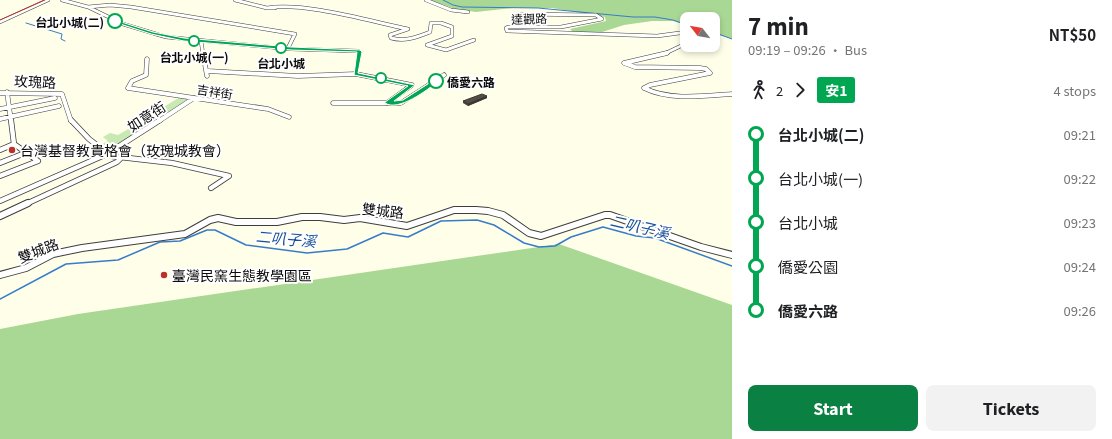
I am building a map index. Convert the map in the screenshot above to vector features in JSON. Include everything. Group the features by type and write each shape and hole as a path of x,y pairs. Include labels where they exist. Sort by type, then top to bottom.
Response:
{"street":[{"path":"0,18 40,0"},
{"path":"0,22 48,0"},
{"path":"62,0 88,7 115,21 166,37 288,48 358,51"},
{"path":"235,0 260,7 275,8 285,6 408,29 390,35 391,38 399,40 406,40 430,32 431,23 448,25 452,27 452,36 427,45 446,50 474,40"},
{"path":"426,0 452,10 468,12"},
{"path":"88,7 119,5 218,20 295,34 288,48"},
{"name":"達觀路","path":"518,14 588,15 596,16 602,19 571,26 508,27 506,28 507,31 657,36 680,33"},
{"path":"201,41 208,73 298,76 375,73"},
{"path":"680,46 662,55 624,63 635,67 700,68 706,69 710,73 650,85 644,88 651,92 677,95 732,94"},
{"name":"吉祥街","path":"147,59 146,75 132,81 128,88 268,109 289,117"},
{"path":"363,74 412,85 388,103"},
{"path":"333,103 405,102 444,75"},
{"path":"0,176 38,160 24,153 14,144 7,92"},
{"name":"玫瑰路","path":"0,93 62,94 70,119 75,126 107,154 122,158 172,163 229,176 212,188"},
{"path":"0,109 55,98"},
{"name":"如意街","path":"0,201 107,154 194,98"},
{"path":"0,119 58,106"},
{"path":"0,150 14,144"},
{"path":"0,163 24,153"},
{"path":"0,216 122,158"},
{"name":"雙城路","path":"0,275 26,268 53,254 82,248 184,234 210,220 218,218 236,222 277,222 302,217 320,217 344,220 360,218 407,226 454,210 488,211 496,213 507,217 529,233 541,236 605,215 701,247 732,254"}],"green space":[{"path":"430,0 732,0 732,39 720,35 720,12 680,12 680,23 673,21 652,21 624,25 596,34 573,32 570,29 606,21 605,17 552,8 513,8 476,12 455,9"},
{"path":"180,97 188,99 167,114 157,111"},
{"path":"132,127 142,130 110,150 105,149 100,145 108,141 103,137 110,133 118,135"},
{"path":"559,244 732,305 732,439 0,439 0,329 78,314"}],"building":[{"path":"482,94 487,96 468,104 463,101"}],"waterway":[{"path":"443,0 453,5 462,7 538,8 633,17 655,17 680,22"},
{"path":"26,23 62,34 61,39 65,41"},
{"path":"720,35 732,39"},
{"name":"二叭子溪","path":"0,299 66,264 118,260 160,242 180,241 207,230 215,230 246,245 307,253 347,249 383,233 408,237 441,221 477,220 494,225 524,243 539,247 555,246 571,237 603,227 636,236 655,238 732,266"}],"tram line":[{"path":"0,20 45,0"}],"bus line":[{"name":"安1","path":"115,21 166,37 291,49 358,51 360,52 356,74 363,74 412,85 412,87 388,103 405,102 436,81"}],"place":[{"name":"台北小城(二)","path":"115,21"},
{"name":"台北小城(一)","path":"194,41"},
{"name":"台北小城","path":"281,48"},
{"name":"僑愛六路","path":"436,81"},
{"name":"台灣基督教貴格會（玫瑰城教會）","path":"12,150"},
{"name":"臺灣民窯生態教學園區","path":"164,275"}]}
